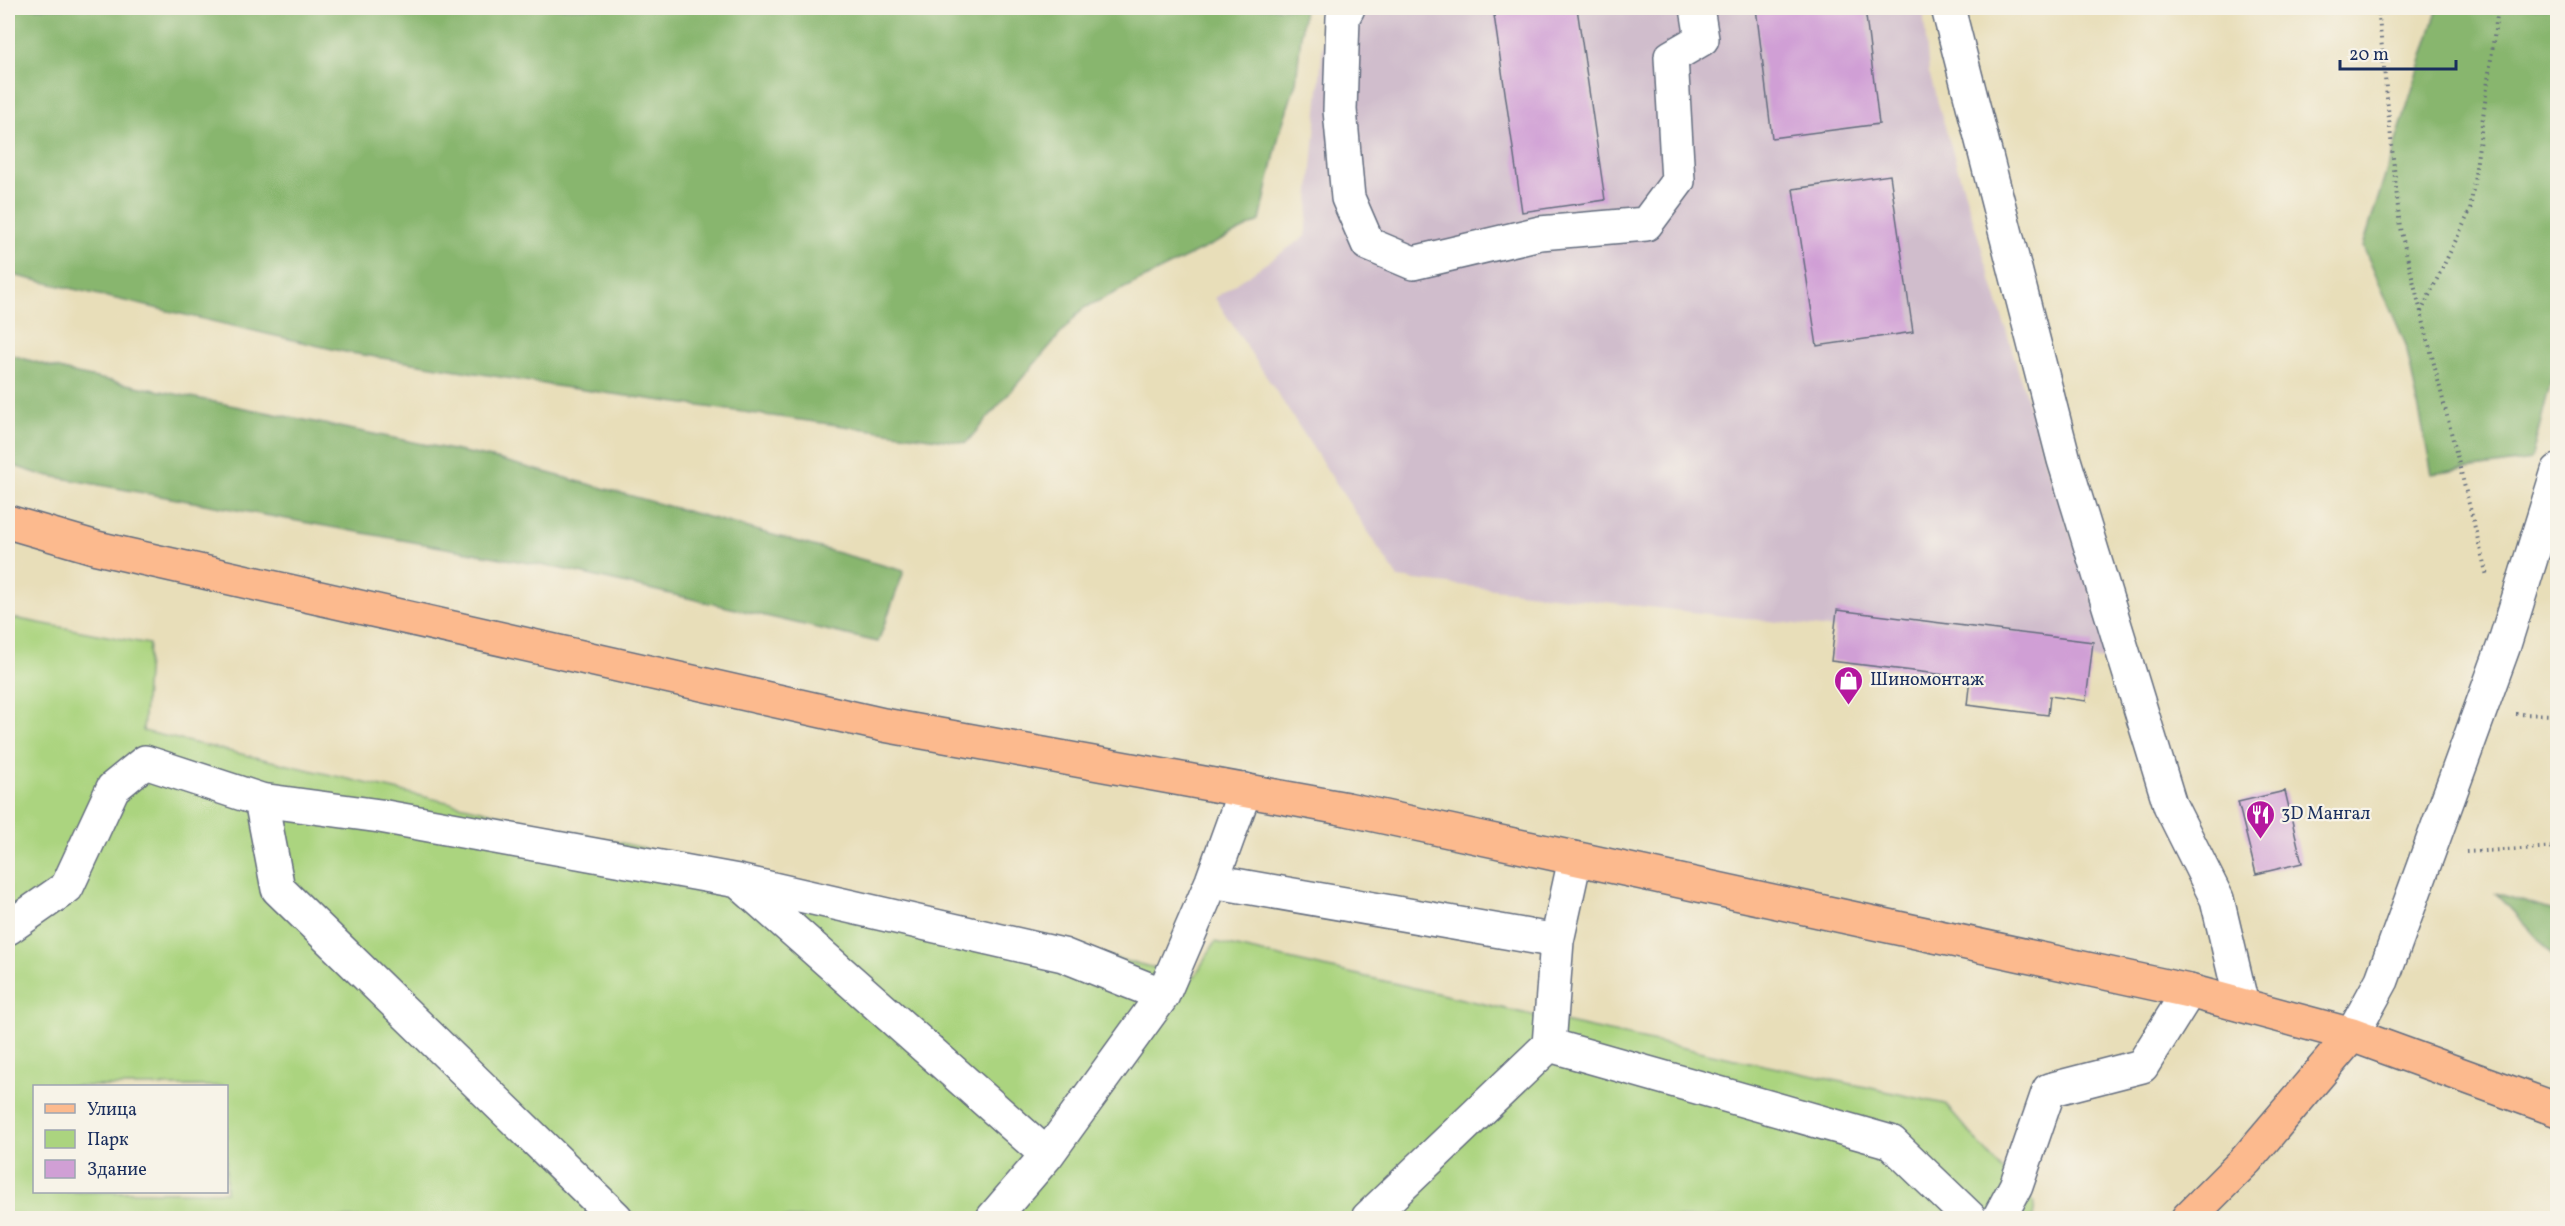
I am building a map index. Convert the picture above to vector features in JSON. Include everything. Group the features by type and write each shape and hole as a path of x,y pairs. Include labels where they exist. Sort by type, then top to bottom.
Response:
{"main road":[{"path":"8,522 109,550 884,725 1347,809 2189,991 2352,1035 2558,1110"},
{"path":"2188,1218 2246,1160 2352,1035"},
{"path":"2221,1218 2246,1160"}],"street":[{"path":"1347,8 1343,16 1340,110 1348,198 1368,244 1413,263 1540,233 1646,224 1678,181 1671,57 1702,39 1697,8"},
{"path":"1948,8 2064,460 2170,805 2217,899 2242,1005"},
{"path":"2352,1035 2382,980 2504,645 2558,471"},
{"path":"8,928 67,887 113,788 145,762 261,800 380,816 738,881 1063,955 1163,994"},
{"path":"993,1218 1047,1155 1163,994 1212,881 1245,790"},
{"path":"261,800 278,889 616,1218"},
{"path":"1368,1218 1549,1045 1557,941 1575,859"},
{"path":"738,881 1047,1155"},
{"path":"1212,881 1557,941"},
{"path":"1999,1218 2016,1186 2049,1090 2142,1065 2189,991"},
{"path":"1549,1045 1892,1142 1970,1218"}],"path":[{"path":"2378,8 2400,228 2489,588"},
{"path":"2421,313 2470,211 2498,8"},
{"path":"2426,855 2558,847"}],"shaded area":[{"path":"1326,8 1923,8 1929,73 2046,463 2114,661 1398,578 1215,298 1306,236"}],"green space":[{"path":"8,8 1304,8 1296,82 1279,135 1260,221 1082,309 966,443 562,387 345,352 8,274"},
{"path":"2438,8 2557,8 2557,357 2531,460 2432,474 2406,345 2363,246"},
{"path":"8,354 77,374 497,459 904,571 878,642 562,569 39,474 8,464"},
{"path":"8,617 149,644 143,731 1173,972 1195,976 1215,942 1549,1019 1945,1104 2000,1168 2035,1203 2033,1218 8,1218"},
{"path":"2496,893 2557,912 2557,959"}],"building":[{"path":"1493,8 1577,8 1605,200 1522,212"},
{"path":"1756,8 1865,8 1879,124 1772,138"},
{"path":"1890,175 1913,332 1817,346 1793,189"},
{"path":"1837,610 2093,642 2086,701 2050,696 2048,715 1967,705 1970,678 1831,661"},
{"path":"2285,791 2302,863 2256,874 2238,802"}],"place":[{"name":"Шиномонтаж","path":"1849,706"},
{"name":"3D Мангал","path":"2260,840"}]}
